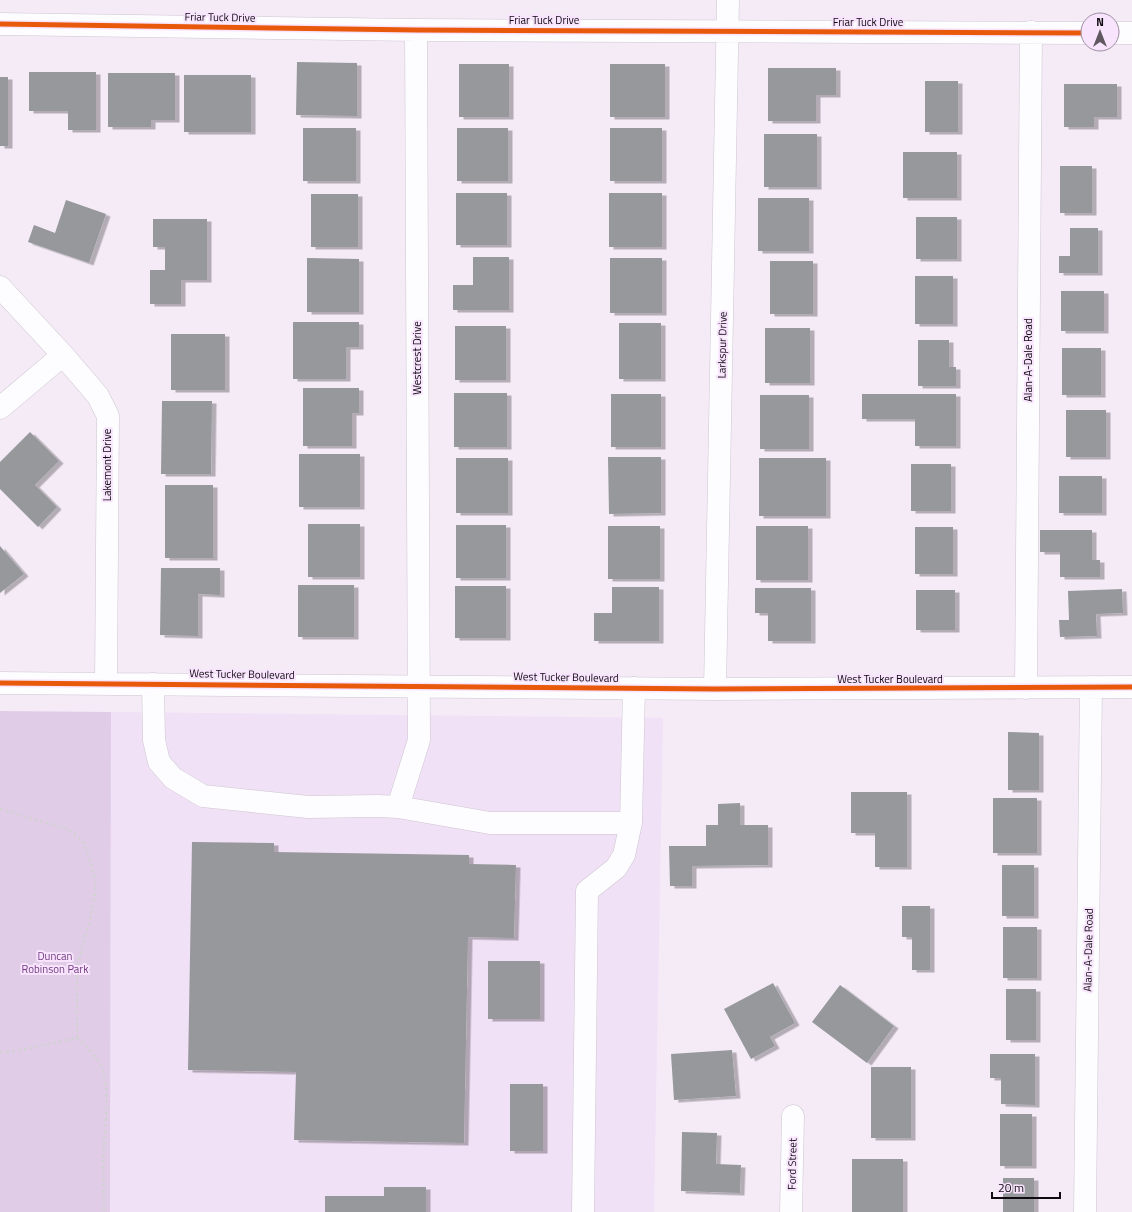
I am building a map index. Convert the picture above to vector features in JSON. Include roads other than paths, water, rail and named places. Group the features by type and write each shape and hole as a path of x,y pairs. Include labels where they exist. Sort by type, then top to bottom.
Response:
{"street":[{"name":"Larkspur Drive","path":"715,689 728,0"},
{"name":"Friar Tuck Drive","path":"0,24 416,30 1080,32"},
{"name":"Westcrest Drive","path":"398,808 419,740 416,30"},
{"name":"Alan-A-Dale Road","path":"1026,688 1031,32"},
{"path":"1120,32 1132,33"},
{"name":"Lakemont Drive","path":"0,287 63,355 98,396 108,416 106,683"},
{"path":"0,408 63,355"},
{"name":"West Tucker Boulevard","path":"0,683 715,689 1132,687"},
{"path":"153,684 154,740 158,762 173,778 203,796 308,807 378,806 490,823 631,823"},
{"name":"Alan-A-Dale Road","path":"1085,1212 1091,687"},
{"path":"583,1212 587,891 616,868 624,855 631,823 634,688"},
{"name":"Ford Street","path":"791,1212 793,1116"}],"park label":[{"name":"Duncan Robinson Park","path":"55,962"}]}
